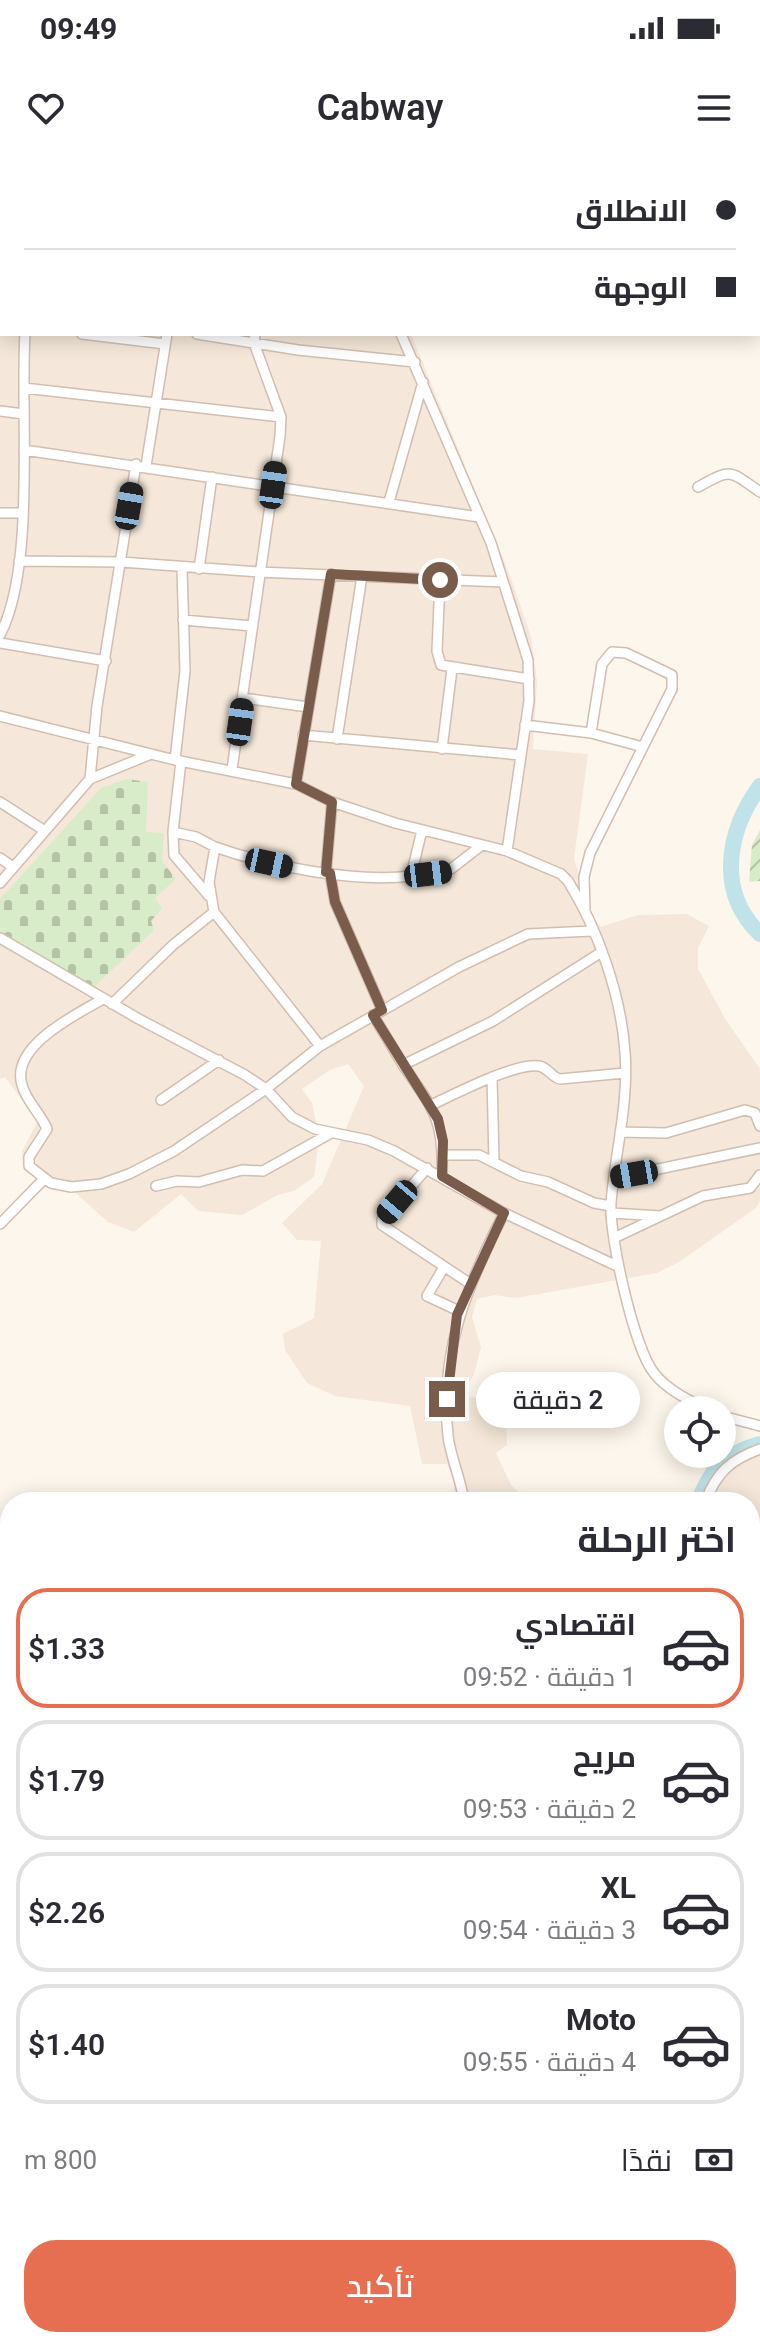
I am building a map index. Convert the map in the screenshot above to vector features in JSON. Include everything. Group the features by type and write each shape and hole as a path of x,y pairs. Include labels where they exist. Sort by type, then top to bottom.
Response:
{"street":[{"path":"0,635 19,561 25,336"},
{"path":"90,779 121,562 156,403 166,339 116,336"},
{"path":"220,336 415,362"},
{"path":"402,336 479,517 521,630 529,679 507,851"},
{"path":"232,769 281,417 255,339"},
{"path":"389,502 423,382"},
{"path":"24,388 281,417"},
{"path":"0,411 24,414"},
{"path":"24,450 479,517"},
{"path":"698,487 720,472 729,473 760,492"},
{"path":"199,569 212,477"},
{"path":"0,513 21,513"},
{"path":"19,561 121,562 199,569 503,582"},
{"path":"182,568 184,695 171,847 174,855 209,896 214,912 320,1046"},
{"path":"296,784 331,574"},
{"path":"337,739 362,576"},
{"path":"440,580 438,660 452,669 529,679"},
{"path":"183,620 252,626"},
{"path":"0,643 106,661"},
{"path":"585,917 584,877 590,853 643,747 673,679 672,675 626,653 612,652 602,664 591,733"},
{"path":"442,749 452,669"},
{"path":"243,698 308,707"},
{"path":"0,716 151,754 296,784 332,802 422,830 507,851 561,874 573,890 591,931 620,1017 625,1073 611,1209 619,1267 648,1365 664,1384 685,1396"},
{"path":"525,725 591,733 643,747"},
{"path":"303,735 520,755"},
{"path":"0,883 90,779 151,754"},
{"path":"0,802 45,831"},
{"path":"332,802 328,873 335,902 378,1013 403,1065 431,1105 442,1131 442,1176"},
{"path":"411,876 422,830"},
{"path":"173,832 196,837 249,859 328,873 411,876 451,869 482,845"},
{"path":"209,896 215,847"},
{"path":"0,858 13,867"},
{"path":"214,912 108,1002 50,1030 21,1068 22,1085 47,1129 28,1162 44,1179 58,1186 85,1187 129,1174 174,1151 266,1089 320,1046 521,937 591,931"},
{"path":"0,938 108,1002 219,1060 266,1089 292,1117 331,1133 377,1143 442,1176 504,1213 619,1267"},
{"path":"403,1065 493,1021 600,953"},
{"path":"161,1100 219,1060"},
{"path":"431,1105 492,1077 532,1066 545,1068 560,1079 625,1073"},
{"path":"492,1077 494,1162"},
{"path":"620,1132 666,1133 745,1110 755,1113 760,1126"},
{"path":"156,1186 177,1181 199,1182 242,1170 263,1171 331,1133"},
{"path":"615,1178 760,1148"},
{"path":"443,1155 474,1155 611,1209 661,1217"},
{"path":"427,1168 381,1222 469,1283"},
{"path":"614,1238 703,1196 750,1188 760,1175"},
{"path":"0,1224 44,1179"},
{"path":"462,1492 446,1417 459,1311 469,1283 504,1213"},
{"path":"444,1267 427,1296 459,1311"},
{"path":"736,1420 760,1426"},
{"path":"710,1492 721,1471 733,1459 760,1449"}],"shaded area":[{"path":"0,336 412,336 512,581 531,637 537,682 533,749 588,754 574,859 589,910 600,927 638,915 687,914 709,926 698,948 698,969 726,1020 760,1069 760,1201 756,1208 679,1262 657,1273 516,1298 494,1295 477,1299 472,1317 481,1347 474,1374 465,1391 467,1396 506,1405 507,1445 496,1453 511,1485 518,1492 453,1492 454,1480 447,1464 422,1464 410,1406 335,1396 307,1383 285,1350 283,1334 314,1318 321,1241 297,1240 282,1223 322,1184 364,1086 348,1064 330,1070 302,1089 312,1103 319,1137 314,1177 294,1191 278,1195 242,1215 198,1211 181,1194 134,1232 108,1222 70,1188 45,1188 23,1166 22,1151 38,1121 5,1077 0,1079"},
{"path":"760,1438 760,1492 702,1492 715,1468 736,1468 736,1446"}],"green space":[{"path":"127,779 148,782 146,832 164,833 162,861 176,879 155,898 162,909 151,921 154,930 89,992 0,943 0,899 101,788"},
{"path":"760,830 760,881 749,882 752,845"}],"waterway":[{"path":"760,786 740,822 731,861 737,899 760,934"},
{"path":"703,1492 714,1471 728,1458 760,1444"}],"route":[{"path":"440,580 331,574 296,784 332,802 326,872 330,873 335,902 382,1010 373,1015 438,1119 443,1141 442,1176 504,1213 476,1268 457,1315 447,1399"}]}
